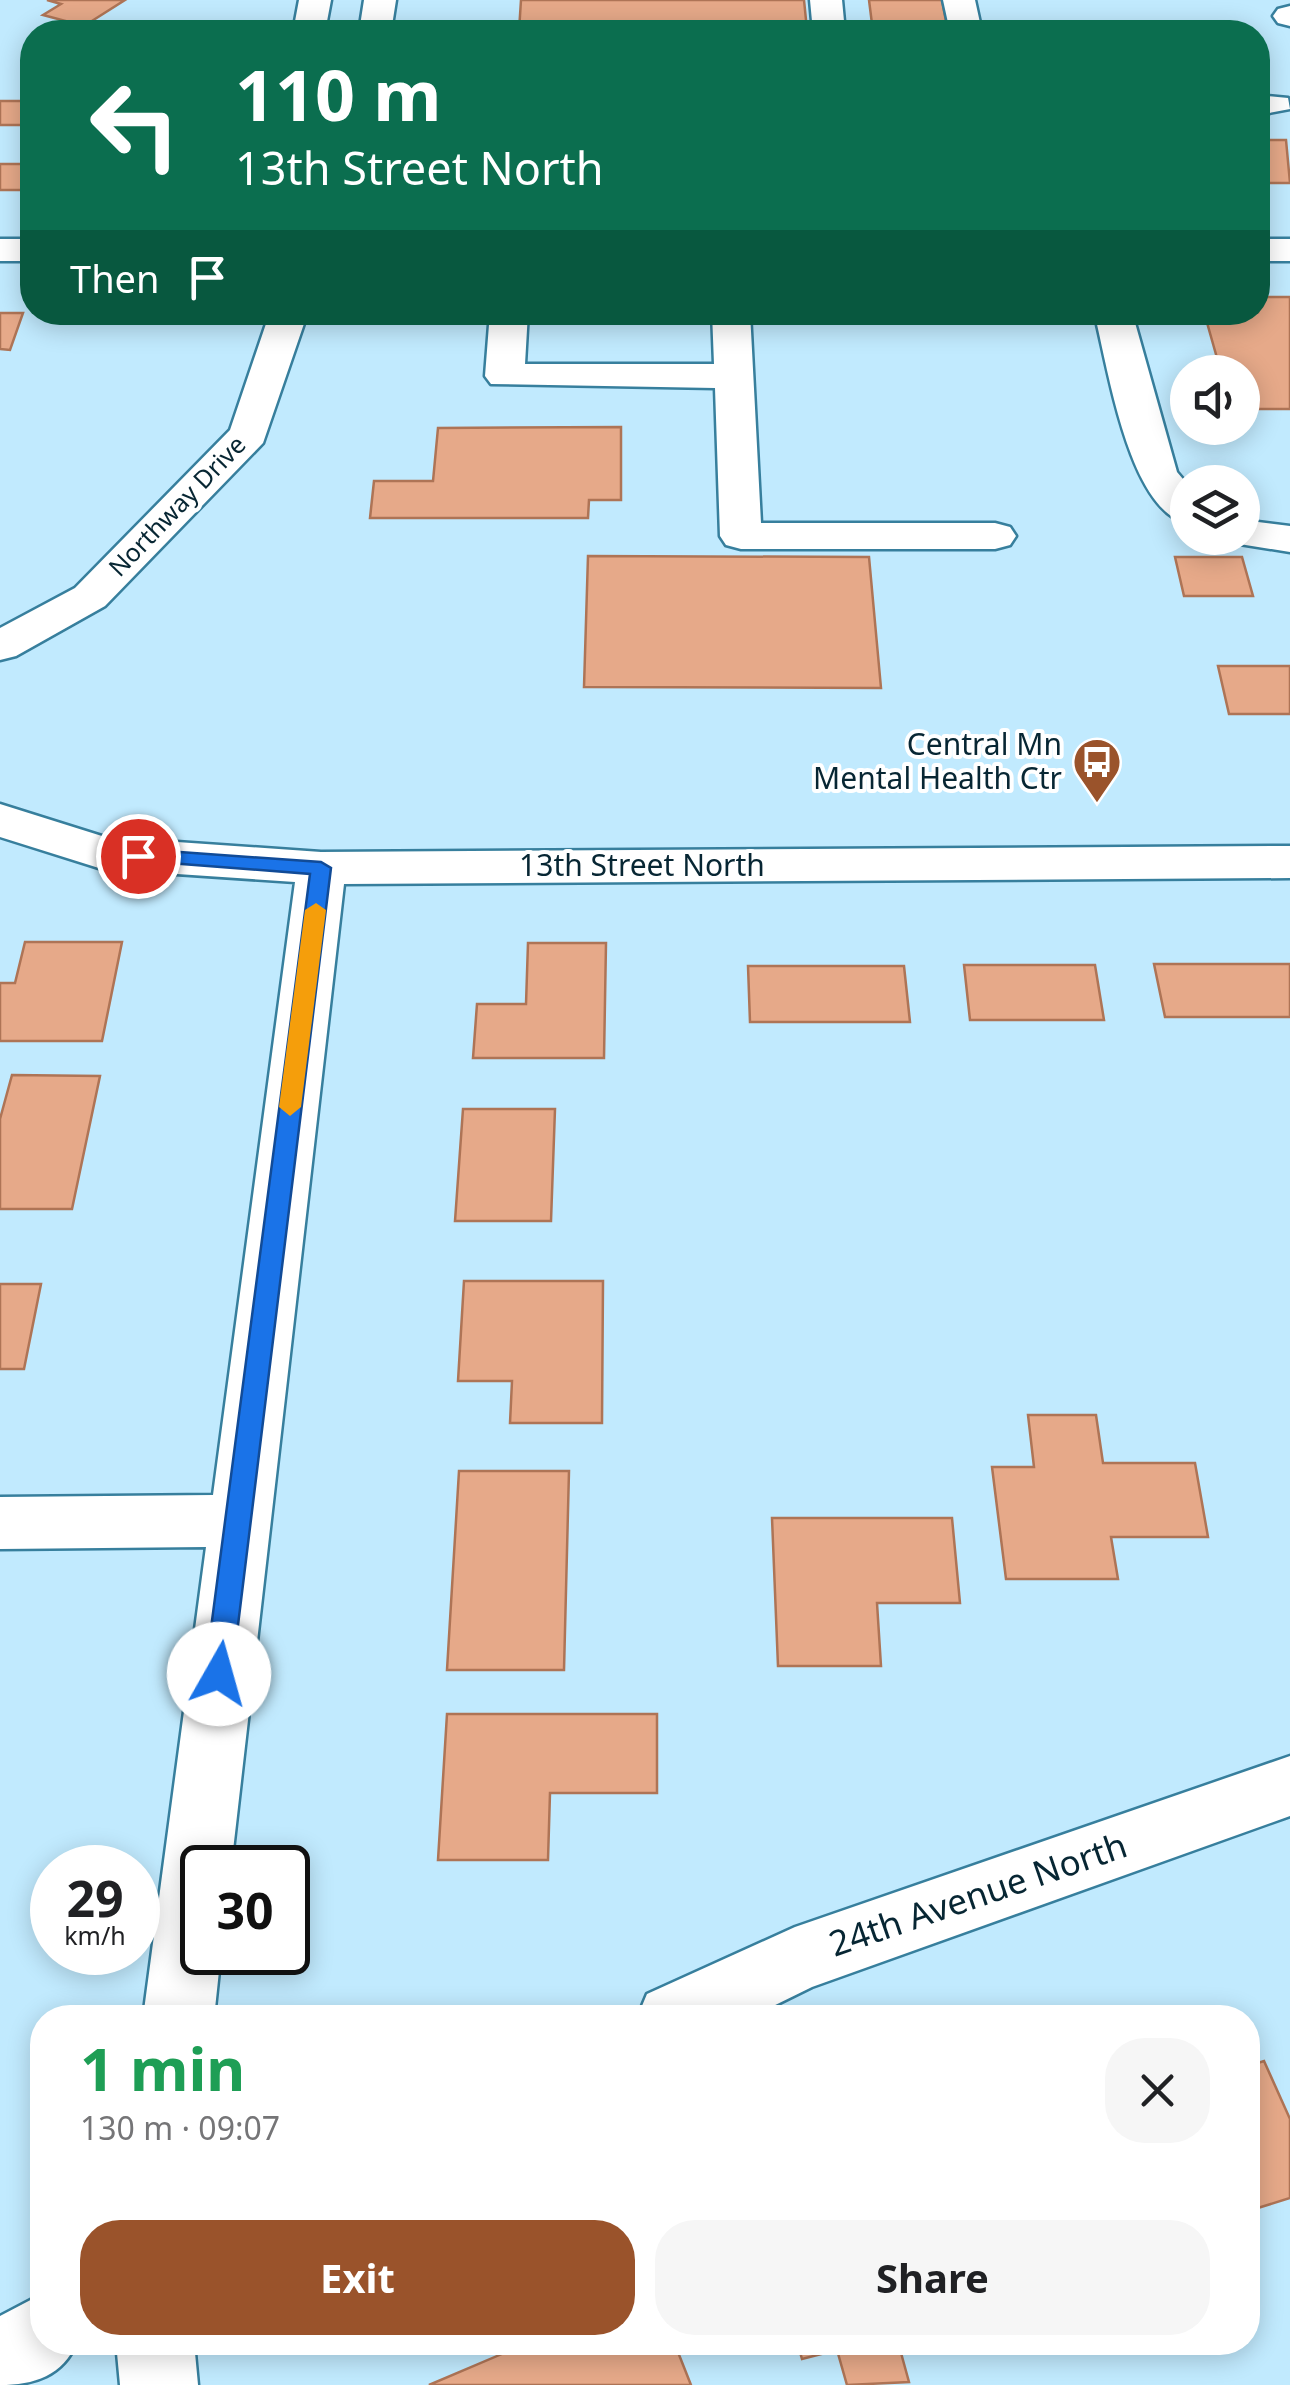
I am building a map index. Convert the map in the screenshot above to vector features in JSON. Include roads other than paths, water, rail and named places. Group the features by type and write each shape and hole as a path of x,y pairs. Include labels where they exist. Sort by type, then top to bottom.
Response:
{"street":[{"name":"Northway Drive","path":"0,646 90,597 249,434 284,325"},
{"path":"507,325 505,376 734,376"},
{"path":"732,325 741,536 995,536"},
{"path":"1117,325 1157,474 1170,490"},
{"path":"1260,535 1290,539"},
{"name":"13th Street North","path":"0,820 102,853 321,868 1290,862"},
{"path":"0,863 102,853"},
{"path":"180,2005 321,868"},
{"path":"0,1522 237,1521"},
{"name":"24th Avenue North","path":"700,2005 795,1960 1290,1786"},
{"path":"0,2361 30,2342"},
{"path":"156,2355 159,2385"}],"place":[{"name":"Central Mn Mental Health Ctr","path":"1097,804"}]}
